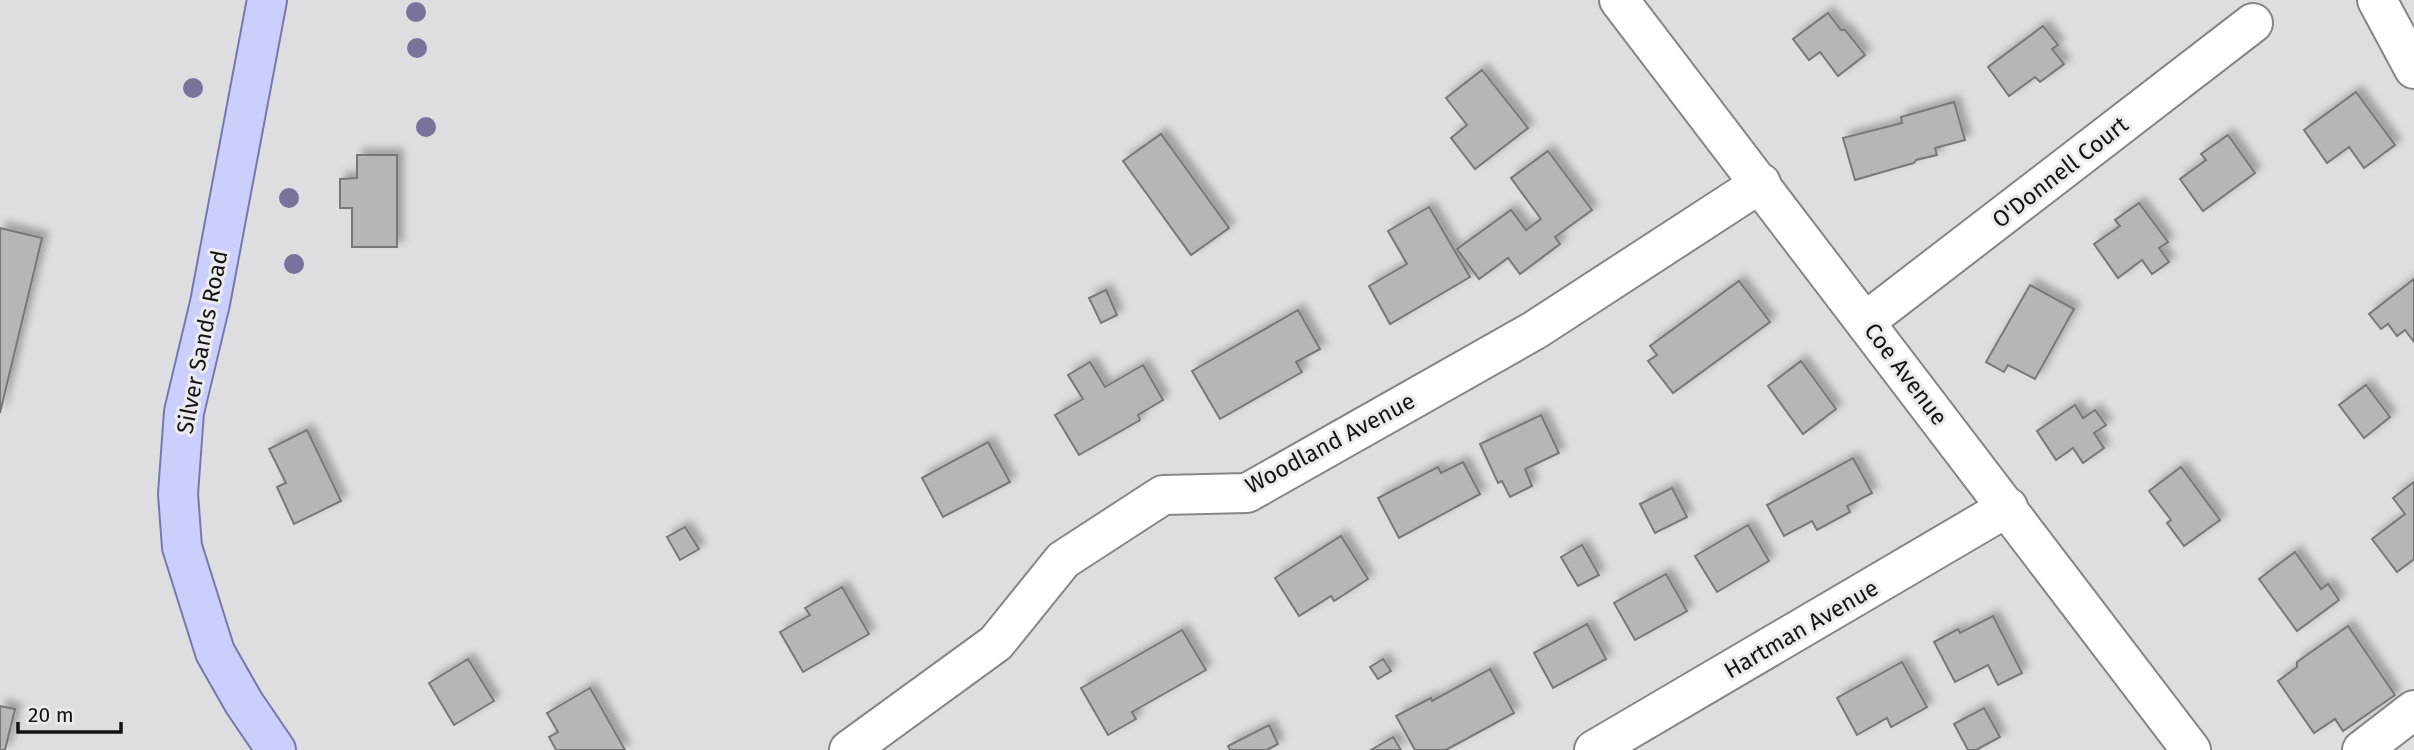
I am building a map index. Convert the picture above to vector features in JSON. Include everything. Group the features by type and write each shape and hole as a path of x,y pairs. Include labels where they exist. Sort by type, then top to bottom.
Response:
{"main road":[{"name":"Silver Sands Road","path":"267,0 210,303 184,412 178,494 182,547 215,652 243,703 276,750"}],"street":[{"name":"Coe Avenue","path":"1619,0 2191,750"},
{"path":"2377,0 2414,69"},
{"name":"O'Donnell Court","path":"1866,321 2253,23"},
{"name":"Woodland Avenue","path":"849,750 996,643 1063,560 1163,495 1247,493 1535,330 1760,183"},
{"name":"Hartman Avenue","path":"1594,750 2008,507"},
{"path":"2362,750 2414,710"}],"building":[{"path":"1828,13 1865,55 1838,76 1820,52 1809,60 1793,39"},
{"path":"2043,26 2058,45 2052,49 2064,64 2040,82 2035,77 2009,96 1988,67"},
{"path":"1482,70 1528,128 1475,169 1451,138 1467,125 1446,98"},
{"path":"2356,92 2395,145 2364,168 2349,147 2327,163 2304,130"},
{"path":"1954,102 1965,140 1935,148 1937,155 1855,180 1843,138 1902,123 1901,117"},
{"path":"1161,134 1229,228 1191,255 1123,161"},
{"path":"2228,135 2255,173 2203,211 2180,179 2206,160 2201,154"},
{"path":"1548,151 1592,210 1555,237 1560,244 1520,274 1508,258 1479,279 1457,249 1511,210 1526,230 1541,219 1511,178"},
{"path":"357,155 397,155 397,247 352,247 352,208 340,208 340,179 357,178"},
{"path":"2139,203 2168,242 2159,248 2169,262 2152,274 2142,260 2118,278 2094,244 2120,226 2115,220"},
{"path":"1429,207 1470,277 1390,324 1369,286 1407,264 1388,231"},
{"path":"0,228 42,238 0,413"},
{"path":"2414,279 2414,342 2405,330 2397,336 2388,324 2381,329 2369,314"},
{"path":"1739,281 1770,322 1673,393 1648,361 1657,355 1650,346"},
{"path":"2030,285 2074,309 2035,379 2008,365 2004,372 1986,362"},
{"path":"1106,290 1117,315 1101,323 1089,298"},
{"path":"1298,310 1320,349 1296,362 1302,372 1220,419 1192,371"},
{"path":"1801,361 1836,409 1803,434 1768,386"},
{"path":"1090,362 1105,387 1143,365 1163,400 1138,415 1140,420 1079,455 1055,415 1083,399 1068,375"},
{"path":"2366,385 2390,417 2364,438 2339,405"},
{"path":"2075,405 2083,418 2095,410 2106,425 2094,433 2104,448 2083,463 2073,448 2056,460 2037,431"},
{"path":"1541,415 1559,453 1525,469 1532,486 1510,497 1502,481 1498,483 1480,444"},
{"path":"307,430 341,501 294,524 277,487 286,483 269,449"},
{"path":"988,442 1010,482 943,517 922,478"},
{"path":"1853,458 1872,493 1847,506 1850,512 1817,530 1812,521 1784,536 1767,505"},
{"path":"1463,462 1480,494 1399,538 1378,498 1438,467 1441,473"},
{"path":"2181,467 2220,520 2184,546 2167,523 2171,520 2149,491"},
{"path":"2414,482 2414,559 2397,572 2372,539 2405,514 2393,498"},
{"path":"1672,488 1687,517 1655,533 1640,504"},
{"path":"1748,525 1769,561 1717,592 1695,556"},
{"path":"685,527 699,549 680,560 667,537"},
{"path":"1341,536 1368,579 1334,601 1331,596 1299,616 1275,578"},
{"path":"1582,545 1599,575 1578,586 1561,557"},
{"path":"2295,552 2321,589 2328,584 2339,600 2297,631 2259,579"},
{"path":"1666,574 1687,611 1635,640 1614,603"},
{"path":"842,587 869,634 803,672 780,632 810,615 805,608"},
{"path":"1993,616 2022,673 1998,685 1988,665 1955,682 1934,642 1958,629 1960,633"},
{"path":"1587,624 1606,659 1553,688 1534,653"},
{"path":"2348,626 2395,695 2343,731 2335,719 2314,733 2278,681 2297,667 2297,662"},
{"path":"1182,630 1206,670 1132,712 1136,719 1108,735 1081,688"},
{"path":"468,659 494,701 454,725 429,683"},
{"path":"1383,659 1391,671 1378,679 1370,667"},
{"path":"1902,662 1927,707 1891,727 1887,718 1857,735 1837,698"},
{"path":"1490,669 1514,713 1446,750 1415,750 1396,716 1431,698 1432,701"},
{"path":"590,688 625,750 556,750 549,737 558,732 547,713"},
{"path":"0,706 15,709 5,750 0,750"},
{"path":"1984,708 2000,737 1976,750 1968,750 1954,724"},
{"path":"1269,725 1278,744 1267,750 1230,750 1228,746"},
{"path":"1393,737 1401,750 1371,750"}]}
